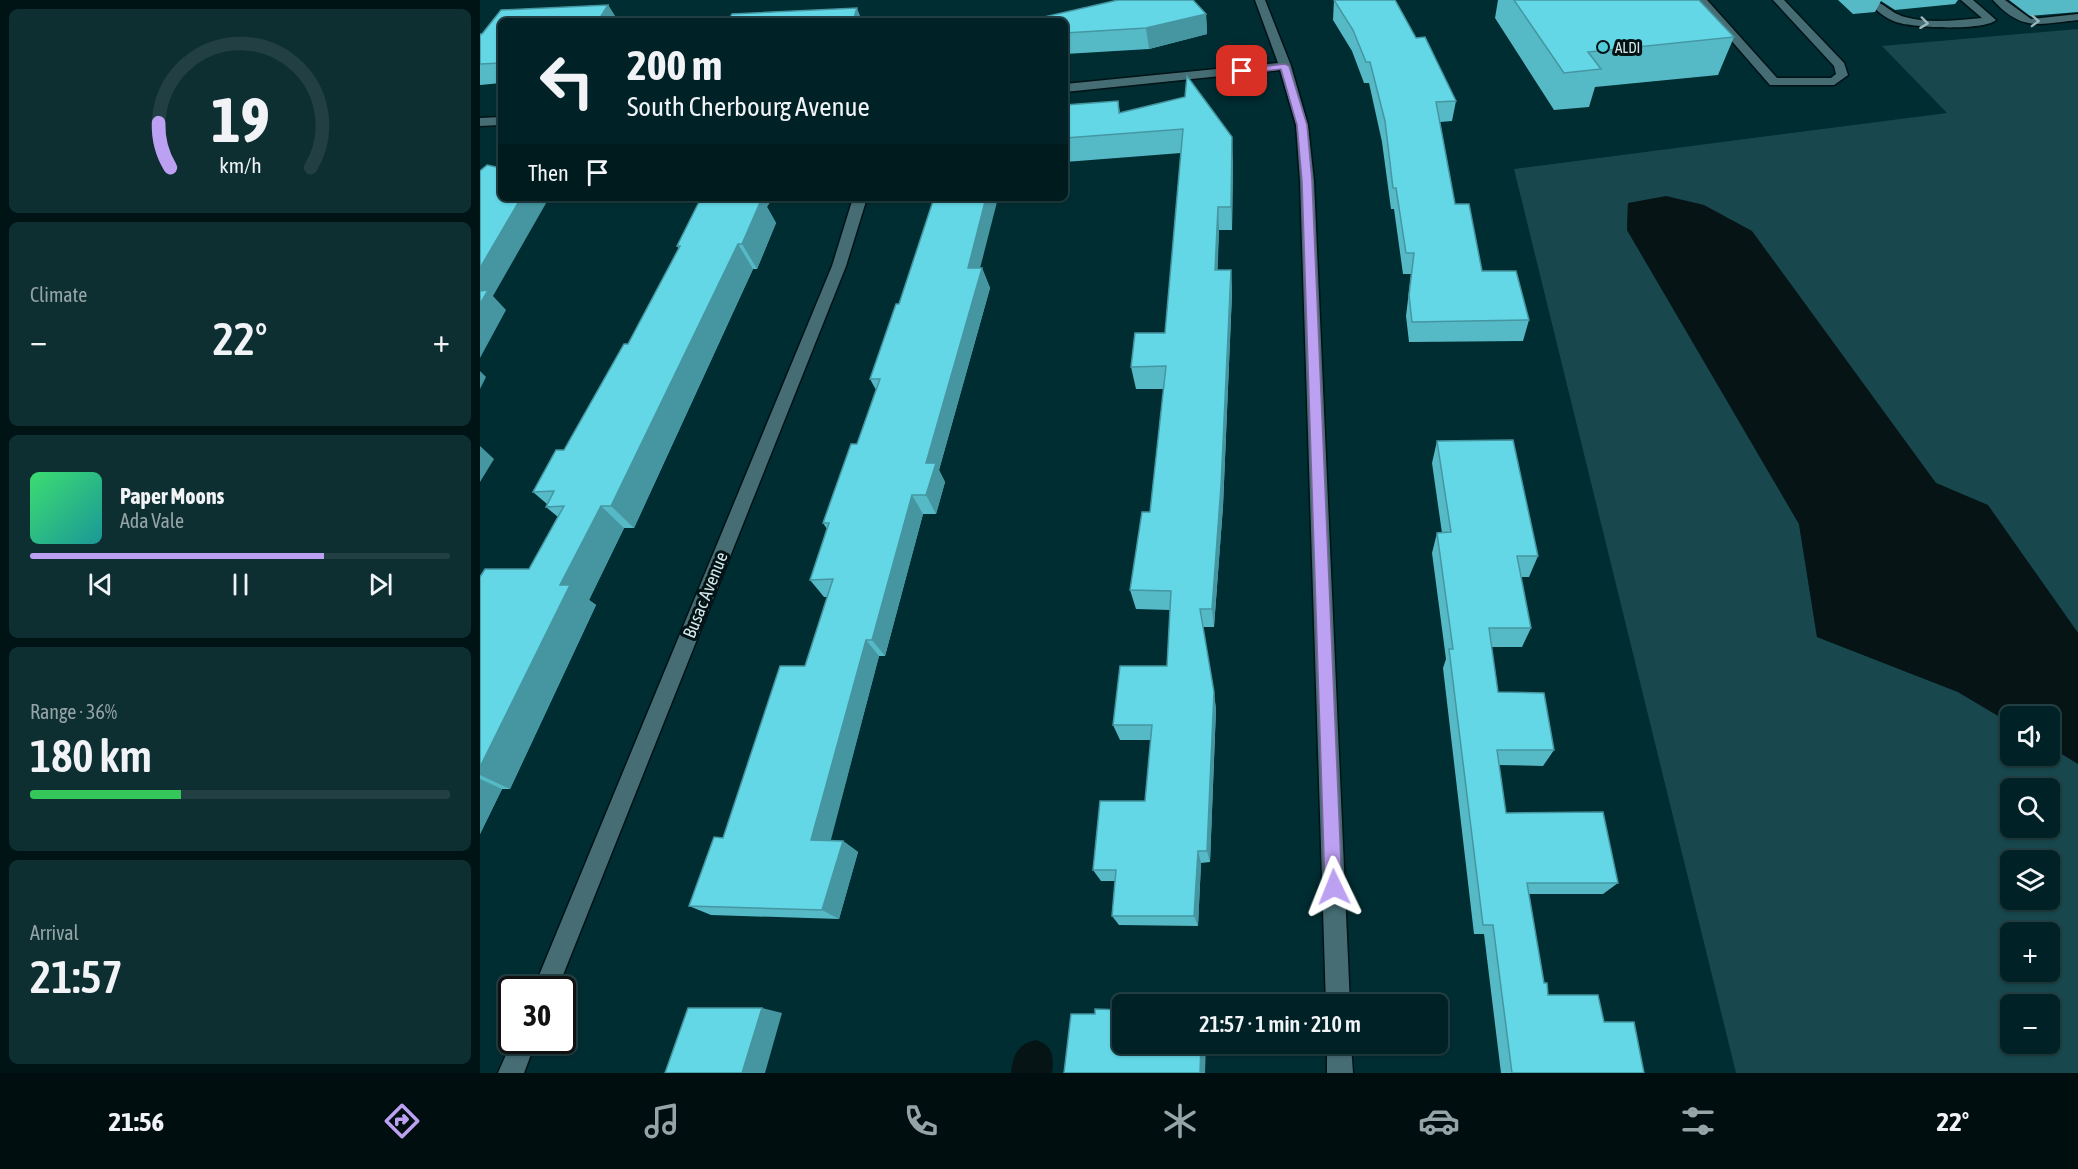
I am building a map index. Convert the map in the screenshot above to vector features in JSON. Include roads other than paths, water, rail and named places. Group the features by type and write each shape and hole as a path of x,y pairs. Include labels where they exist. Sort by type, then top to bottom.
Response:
{"street":[{"path":"1260,0 1285,66 1302,125 1307,181 1338,994"},
{"path":"1701,0 1774,82 1834,81 1842,75 1840,65 1778,0"},
{"path":"1872,0 1892,17 1919,22 1947,25 1991,20 1966,0"},
{"path":"1998,0 2031,22 2078,17"},
{"path":"1068,88 1285,66"},
{"path":"480,122 498,121"},
{"name":"Busac Avenue","path":"551,976 839,266 859,201"},
{"path":"511,1073 519,1054"},
{"path":"1339,1054 1340,1073"}],"place":[{"name":"ALDI","path":"1603,47"}]}
